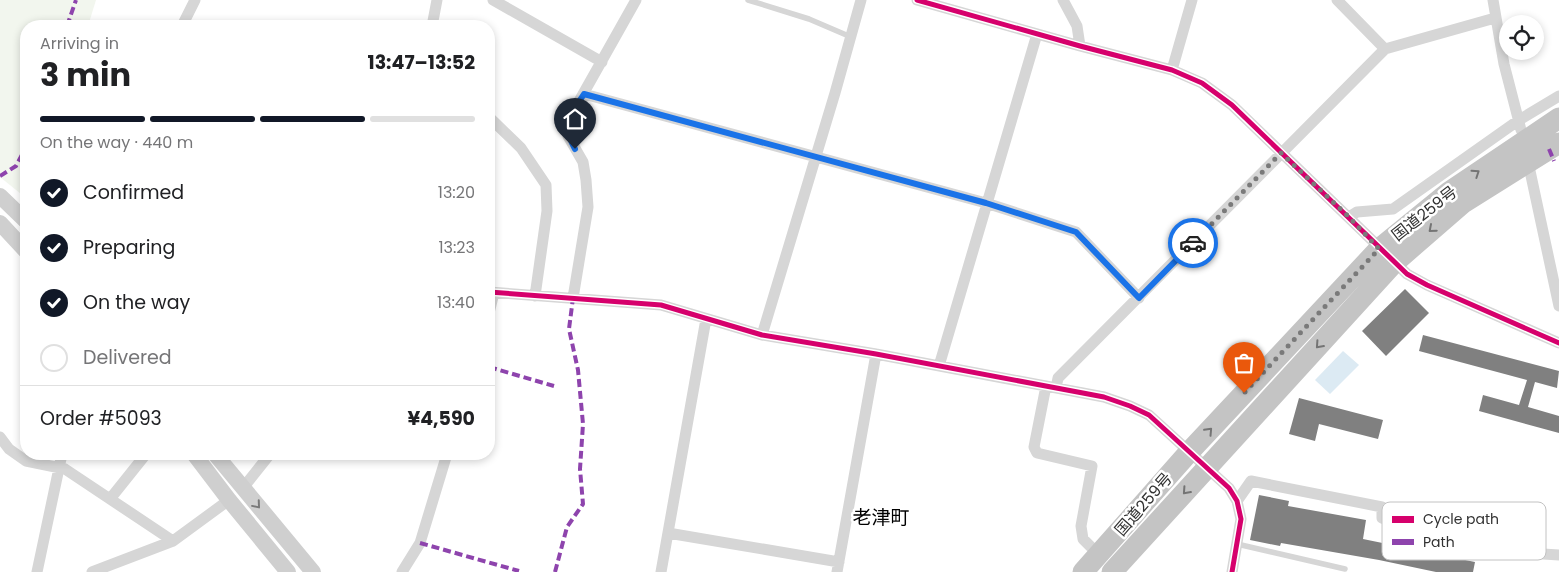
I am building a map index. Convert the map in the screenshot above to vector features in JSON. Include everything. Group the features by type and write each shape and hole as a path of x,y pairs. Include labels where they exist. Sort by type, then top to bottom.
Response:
{"highway":[{"name":"国道259号","path":"1083,572 1190,451 1448,192 1559,118"},
{"name":"国道259号","path":"1112,572 1208,467 1386,256 1463,202 1559,143"}],"street":[{"path":"185,20 195,0"},
{"path":"431,20 437,0"},
{"path":"493,0 602,62"},
{"path":"573,298 588,207 583,162 568,136 569,118 636,0"},
{"path":"762,335 852,37 861,0"},
{"path":"920,0 1172,70 1202,83 1232,105 1349,217 1386,256 1407,274 1427,285 1559,343"},
{"path":"1062,0 1077,26 1080,46"},
{"path":"1172,70 1192,0"},
{"path":"1337,0 1385,49"},
{"path":"1493,0 1504,64 1520,125"},
{"path":"1099,555 1083,539 1081,526 1092,466 1037,453 1034,447 1051,387 1385,49 1495,18"},
{"path":"939,366 986,203 1038,34"},
{"path":"584,94 986,203 1076,232 1139,298"},
{"path":"1349,217 1357,212 1392,209 1520,125 1559,96"},
{"path":"495,123 521,148 546,185 547,211 535,296"},
{"path":"1530,171 1556,276 1559,306"},
{"path":"0,196 20,215"},
{"path":"0,223 20,245"},
{"path":"495,292 661,305 762,335 876,354 1104,397 1130,406 1149,415 1190,451 1229,488 1237,501 1241,519 1232,572"},
{"path":"661,572 706,319"},
{"path":"668,533 838,567 876,354"},
{"path":"0,437 9,449 20,457"},
{"path":"25,460 65,469 173,541"},
{"path":"39,572 61,460"},
{"path":"110,499 141,460"},
{"path":"199,460 288,572"},
{"path":"220,460 313,572"},
{"path":"243,488 265,460"},
{"path":"402,572 420,543 445,460"},
{"path":"1237,501 1251,481 1382,507"},
{"path":"92,572 173,541 230,500"},
{"path":"1546,554 1559,555"}],"lane":[{"path":"748,0 809,19 852,37"},
{"path":"1237,544 1345,569"}],"shaded area":[{"path":"0,0 96,0 90,20 20,20 20,193 0,177"},
{"path":"1343,351 1359,365 1330,394 1315,380"}],"building":[{"path":"1405,289 1429,313 1386,356 1362,331"},
{"path":"1423,335 1559,371 1557,388 1535,382 1528,407 1559,416 1559,433 1479,411 1483,395 1519,405 1527,380 1419,351"},
{"path":"1299,398 1383,420 1378,439 1319,424 1315,441 1289,434"},
{"path":"1259,495 1289,501 1288,506 1366,520 1363,539 1382,543 1382,560 1465,560 1475,562 1473,572 1436,572 1281,543 1280,546 1250,540"}],"marked path":[{"path":"69,20 76,0"},
{"path":"1549,149 1554,161"},
{"path":"0,176 16,166 20,158"},
{"path":"555,572 567,527 583,504 580,469 583,424 578,370 569,329 573,298"},
{"path":"495,369 554,386"},
{"path":"420,543 519,571"}],"cycle path":[{"path":"917,0 1172,70 1202,83 1232,105 1407,274 1427,285 1559,343"},
{"path":"495,292 661,305 762,335 876,354 1104,397 1130,406 1149,415 1229,488 1237,501 1241,519 1232,572"}],"way so far":[{"path":"1193,243 1281,153 1349,217 1379,249 1244,393"}],"district":[{"name":"老津町","path":"881,517"}],"route":[{"path":"575,149 568,136 569,118 584,94 986,203 1076,232 1139,298 1193,243"}]}
